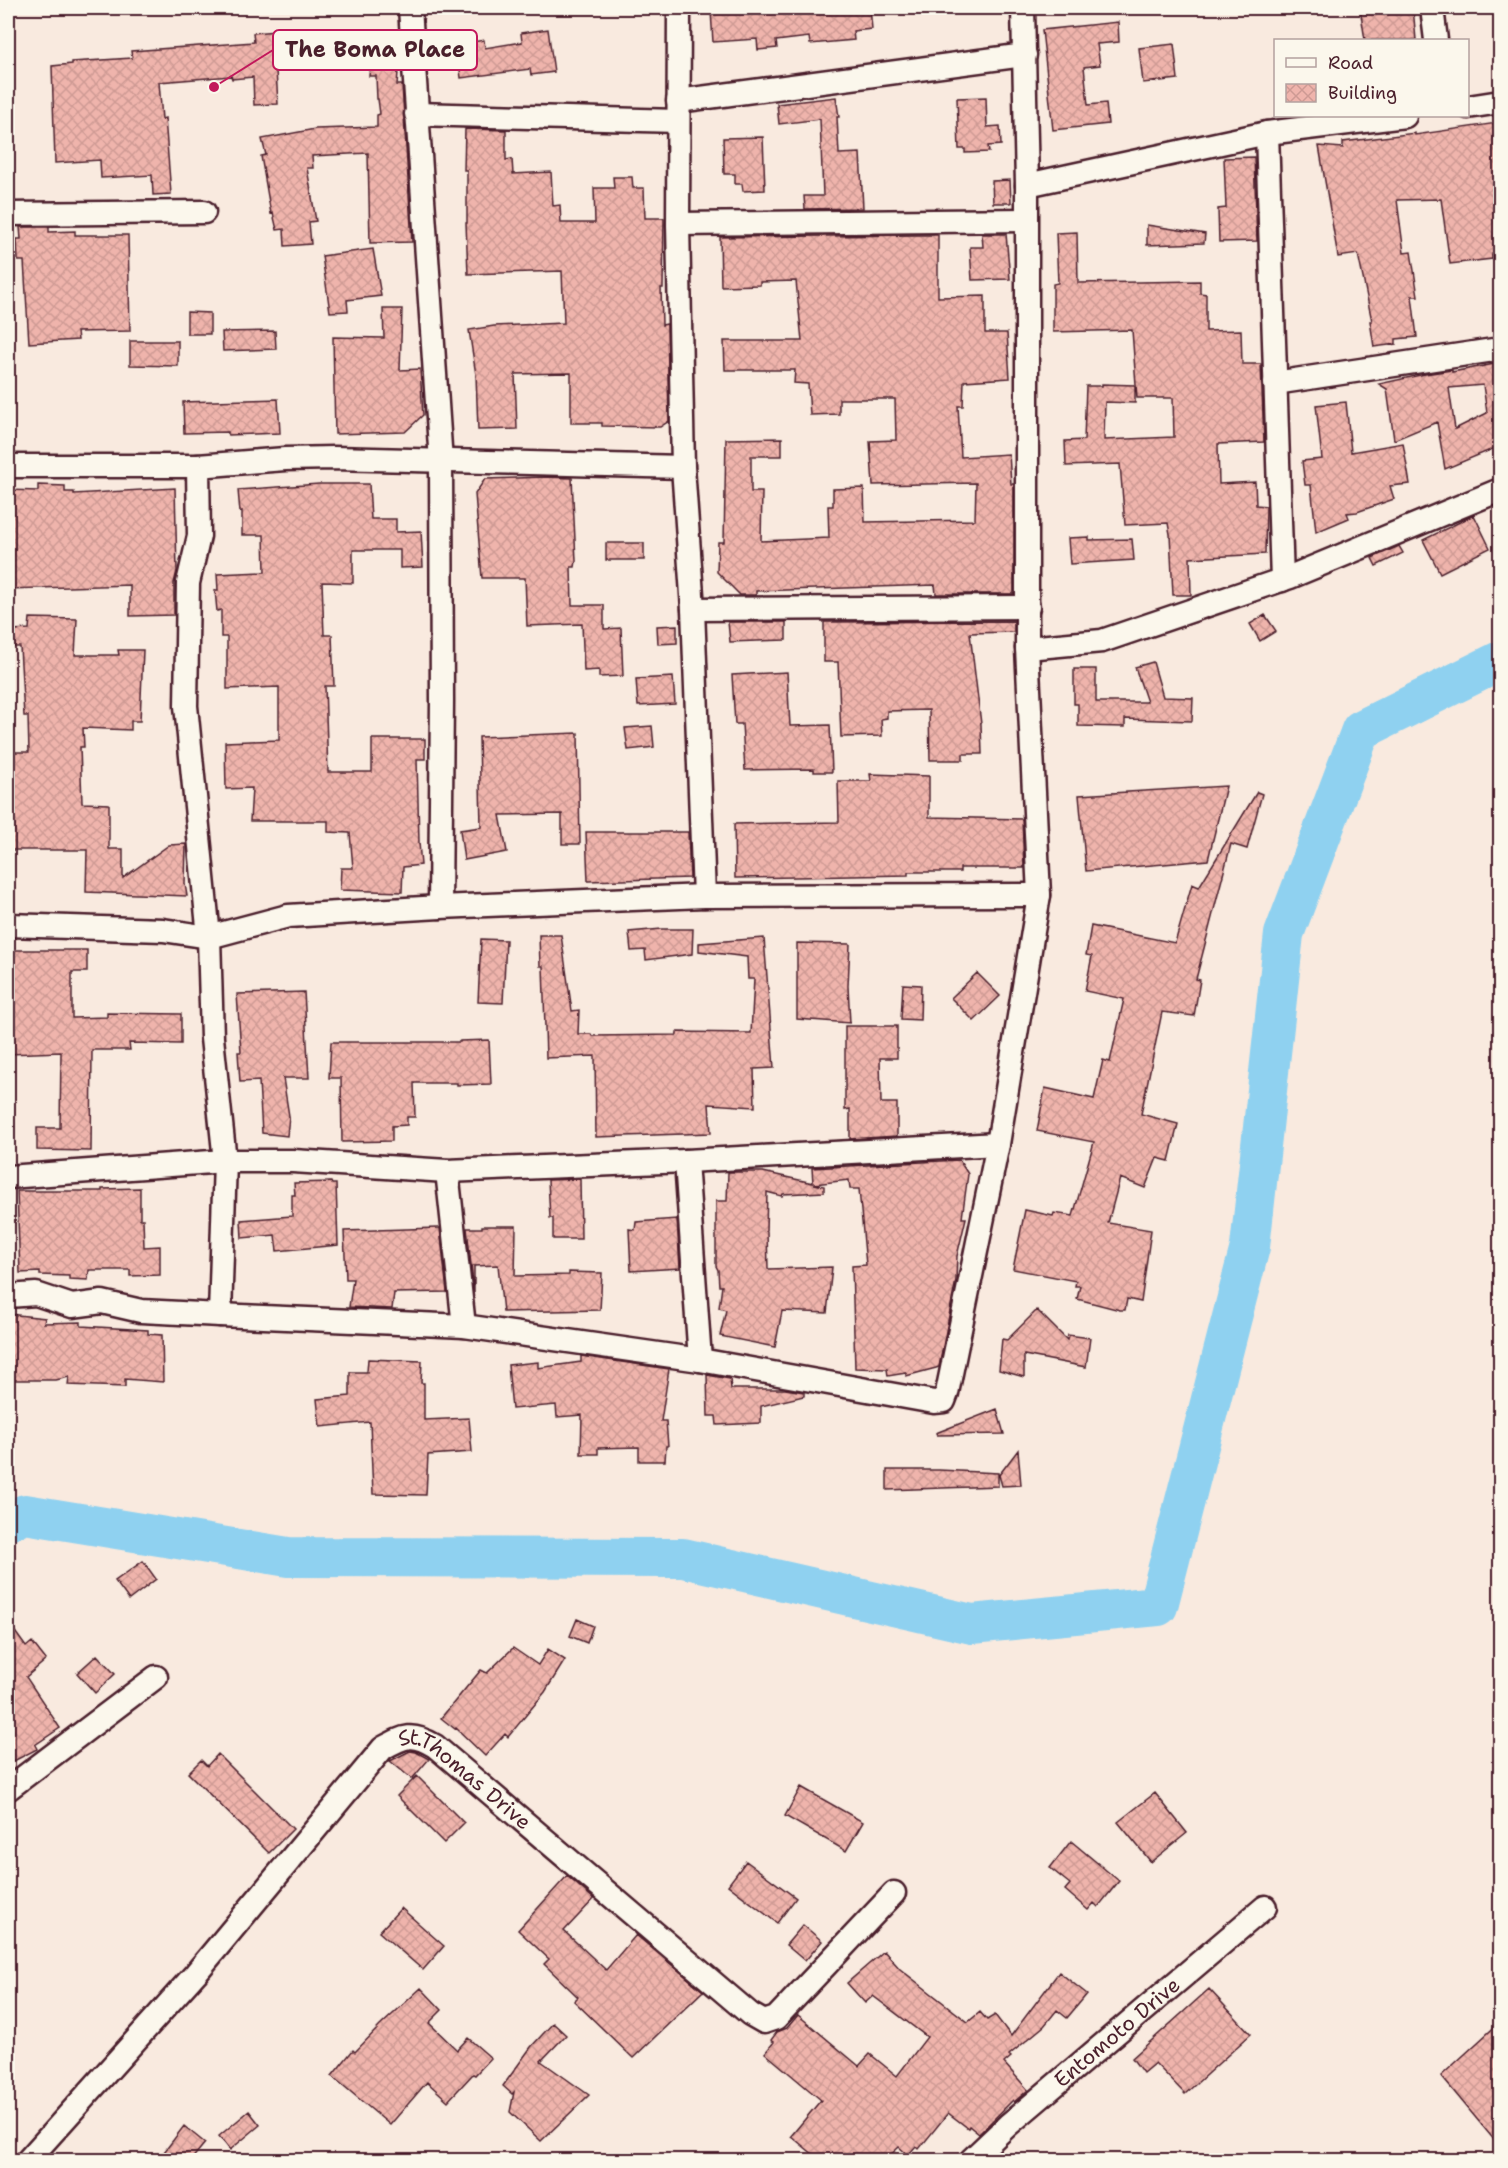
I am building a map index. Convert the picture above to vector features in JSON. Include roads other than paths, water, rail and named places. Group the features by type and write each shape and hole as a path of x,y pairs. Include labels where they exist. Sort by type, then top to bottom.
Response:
{"street":[{"path":"410,8 441,462 440,907"},
{"path":"679,8 678,224 683,467 693,609 704,896"},
{"path":"8,1296 36,1294 72,1306 102,1302 141,1311 464,1326 700,1360 934,1402 944,1401 950,1382 998,1144 1039,895 1027,648 1027,185 1023,8"},
{"path":"1432,8 1436,39"},
{"path":"416,114 678,111 1025,55"},
{"path":"1469,107 1500,102"},
{"path":"1027,185 1267,133 1397,117"},
{"path":"1267,133 1282,580"},
{"path":"8,214 204,212"},
{"path":"678,224 1026,220"},
{"path":"1275,383 1500,349"},
{"path":"8,466 198,466 285,459 334,458 683,467"},
{"path":"198,466 199,536 188,583 186,706 209,937 212,1038 225,1161 220,1315"},
{"path":"1027,648 1102,641 1282,580 1500,490"},
{"path":"693,609 1028,607"},
{"path":"8,925 163,930 209,937 288,916 440,907 704,896 1039,895"},
{"path":"8,1177 225,1161 293,1161 447,1171 998,1144"},
{"path":"686,1161 700,1360"},
{"path":"447,1171 464,1326"},
{"path":"8,1789 156,1677"},
{"name":"St.Thomas Drive","path":"28,2160 196,1973 383,1748 404,1736 420,1737 435,1746 750,2014 764,2022 776,2018 894,1893"},
{"name":"Entomoto Drive","path":"971,2160 1008,2125 1265,1907"}],"waterway":[{"path":"8,1521 25,1514 288,1557 683,1558 972,1624 1158,1606 1250,1247 1284,934 1361,730 1500,661"}],"place":[{"name":"The Boma Place","path":"214,87"}]}
